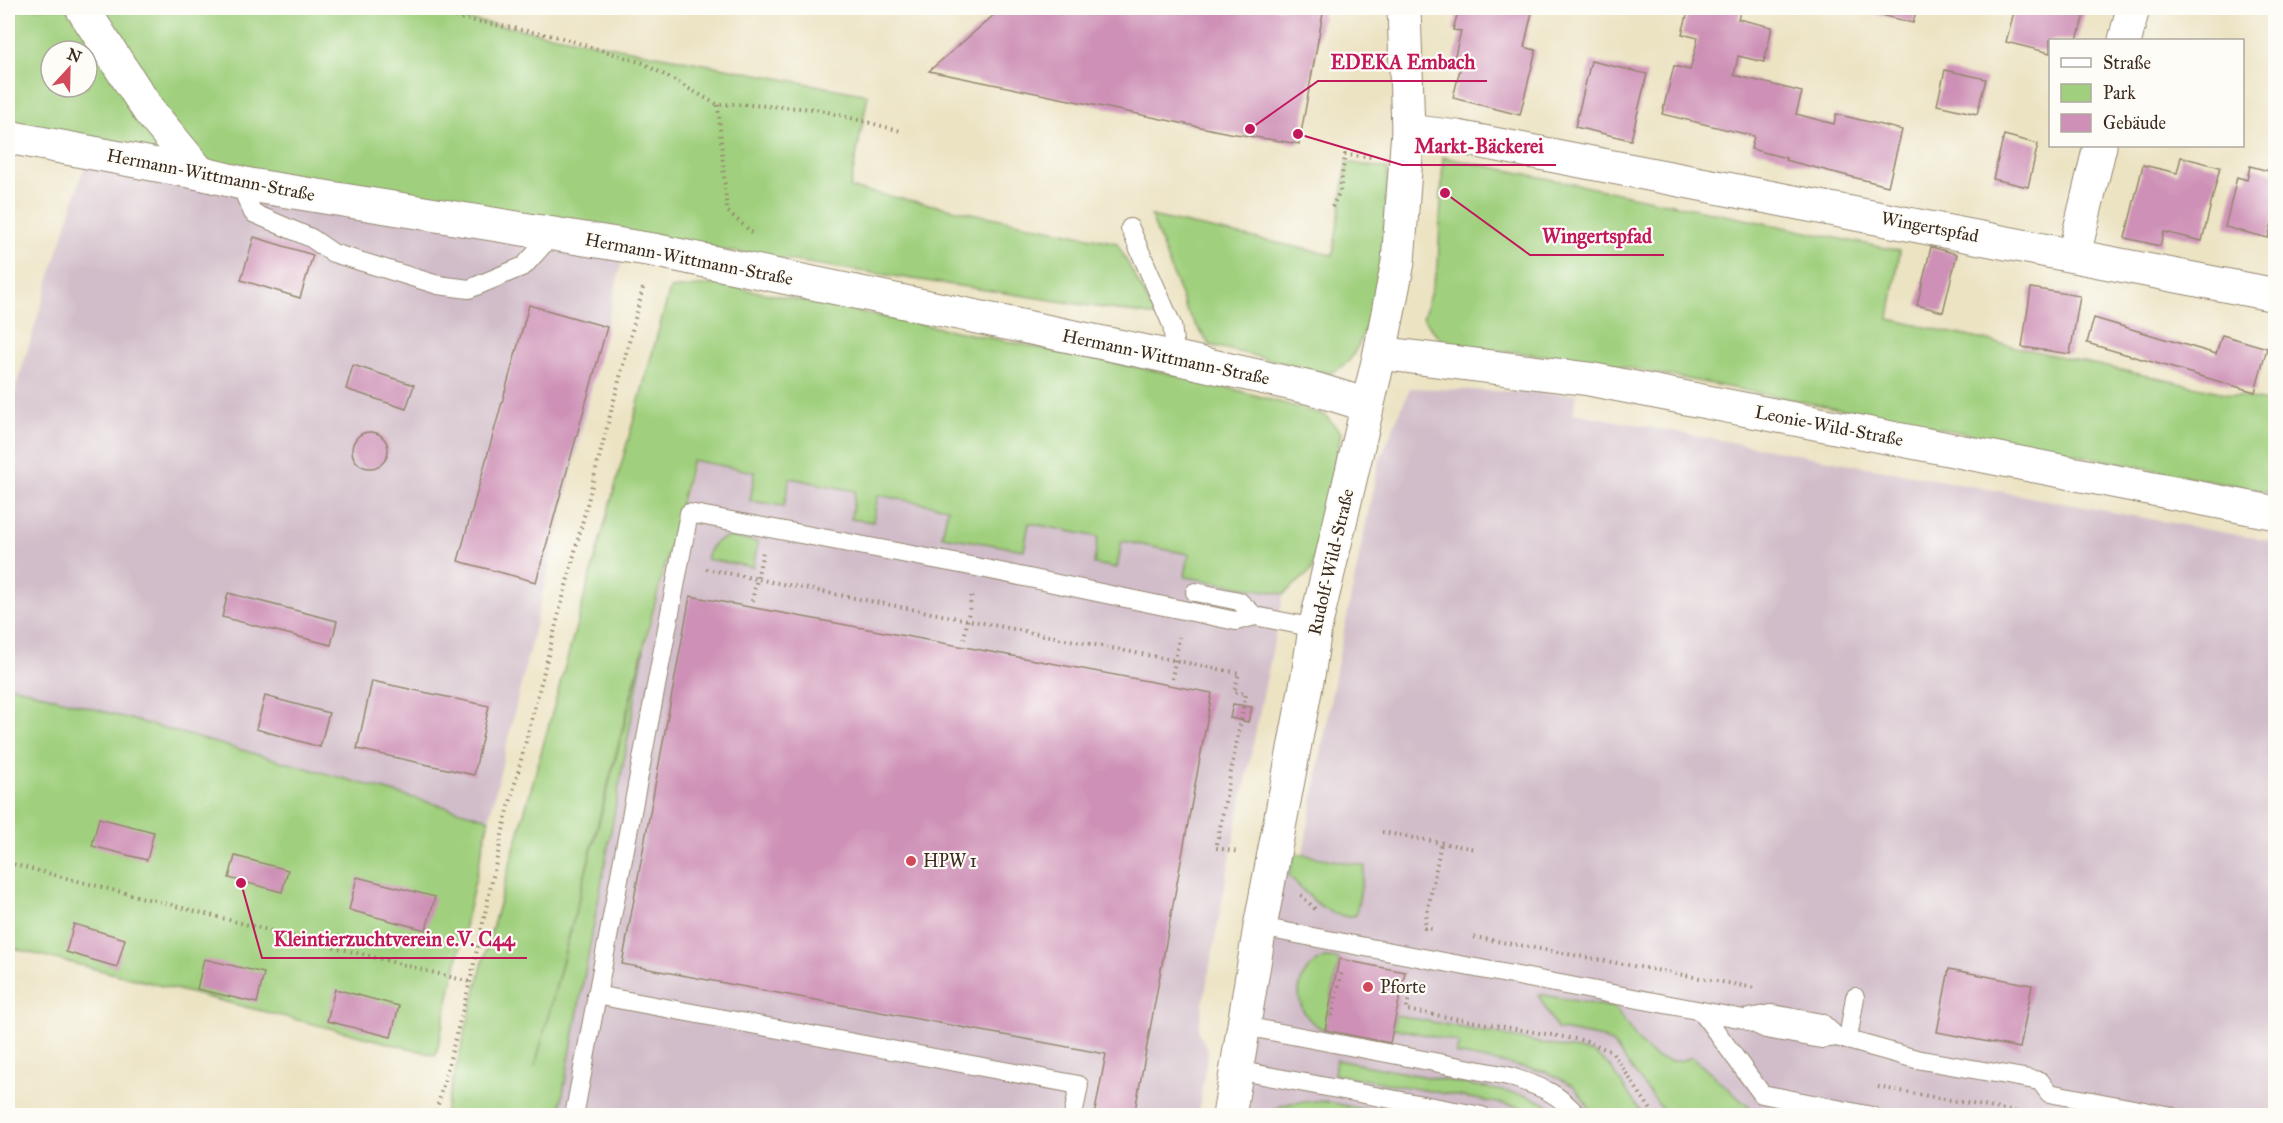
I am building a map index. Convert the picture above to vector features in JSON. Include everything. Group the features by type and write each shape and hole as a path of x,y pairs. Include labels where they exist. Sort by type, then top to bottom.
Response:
{"street":[{"path":"82,8 149,111 200,173"},
{"name":"Rudolf-Wild-Straße","path":"1229,1116 1260,927 1310,670 1315,628 1380,353 1398,262 1407,145 1404,8"},
{"path":"2125,39 2133,8"},
{"name":"Hermann-Wittmann-Straße","path":"8,137 200,173 250,185 653,250 1176,357 1315,389 1367,405"},
{"name":"Wingertspfad","path":"1407,145 1457,137 2276,295"},
{"path":"2074,255 2100,147"},
{"name":"Leonie-Wild-Straße","path":"1380,353 1589,379 2276,513"}],"lane":[{"path":"250,185 246,198 253,213 268,221 310,238 333,253 438,285 469,289 524,266 553,234"},
{"path":"1130,228 1172,326 1176,357"},
{"path":"574,1116 689,513 976,567 1236,621 1255,616 1315,628"},
{"path":"1195,592 1239,601 1255,616"},
{"path":"1260,927 1744,1019 1770,1014 1822,1023 1843,1038 1916,1059 2040,1082 2049,1094 2171,1116"},
{"path":"596,995 1079,1085 1073,1116"},
{"path":"1843,1038 1855,998"},
{"path":"1701,1011 1762,1094 1872,1116"},
{"path":"1244,1026 1508,1076 1543,1088 1562,1098 1578,1116"},
{"path":"1236,1070 1482,1116"}],"path":[{"path":"434,8 443,15 560,37 643,63 718,105 816,109 901,131"},
{"path":"718,105 728,211 760,240"},
{"path":"1332,207 1340,191 1345,155 1407,145"},
{"path":"435,1116 470,982 507,815 653,250"},
{"path":"752,601 768,528"},
{"path":"679,563 1239,673 1234,692 1246,694 1216,848 1288,860 1285,877 1315,909 1326,915"},
{"path":"1172,679 1184,610"},
{"path":"964,639 968,619"},
{"path":"1382,832 1474,849"},
{"path":"1418,957 1441,843"},
{"path":"8,863 470,982"},
{"path":"1406,1010 1587,1041 1612,1052 1655,1116"},
{"path":"1869,1086 2034,1116"}],"shaded area":[{"path":"89,151 624,252 489,819 8,685 8,413"},
{"path":"730,320 1316,436 1230,858 1198,1031 1208,1050 1198,1115 523,1116"},
{"path":"1410,388 1577,394 1573,413 2275,542 2275,1115 1231,1116 1276,848 1303,854 1336,670 1378,464"}],"green space":[{"path":"8,8 408,8 868,95 850,188 1117,243 1156,316 703,247 8,129"},
{"path":"1443,157 1900,251 1889,319 2275,404 2275,493 1593,361 1444,344 1423,318 1438,267"},
{"path":"1347,162 1388,169 1383,241 1376,291 1362,337 1349,361 1329,374 1210,345 1187,312 1151,216 1333,255"},
{"path":"718,284 1197,379 1325,415 1341,433 1312,570 1284,594 1185,577 1189,554 1122,541 1117,568 1094,564 1098,537 1029,523 1024,550 942,536 948,508 878,495 873,522 851,519 855,491 790,478 784,506 750,501 755,472 692,460 535,1067 644,650 559,1115 444,1116 482,965 670,289"},
{"path":"730,537 758,542 753,567 706,559 714,544"},
{"path":"8,685 489,819 436,1055 8,947"},
{"path":"1294,853 1365,866 1356,915 1337,915 1328,911 1289,876"},
{"path":"1325,958 1339,959 1325,1030 1306,1015 1299,994 1305,973"},
{"path":"1538,994 1615,1008 1638,1040 1655,1056 1678,1061 1692,1057 1757,1114 1762,1115 1671,1116 1664,1112 1613,1044 1603,1038 1557,1029"},
{"path":"1396,1015 1593,1053 1609,1065 1643,1115 1594,1115 1574,1086 1547,1072 1456,1054 1459,1042 1393,1028"},
{"path":"1336,1060 1529,1096 1565,1115 1541,1115 1520,1107 1334,1074"},
{"path":"1320,1101 1398,1115 1268,1115 1285,1105"}],"building":[{"path":"1002,8 1324,8 1299,144 1229,133 929,71"},
{"path":"1459,8 1533,8 1524,47 1536,50 1520,115 1453,98 1461,65 1453,63 1461,31 1453,30"},
{"path":"1689,8 1741,10 1738,19 1772,27 1764,62 1738,56 1734,75 1802,92 1796,114 1834,124 1836,114 1902,130 1888,186 1751,149 1754,136 1662,114 1674,66 1690,70 1698,38 1682,34"},
{"path":"1853,8 1917,8 1913,23"},
{"path":"2015,8 2086,8 2077,39 2049,39 2049,53 2006,42"},
{"path":"1591,61 1647,74 1631,140 1575,127"},
{"path":"1945,70 1986,79 1977,114 1937,105"},
{"path":"2004,135 2038,144 2028,187 1993,179"},
{"path":"2181,157 2220,167 2202,241 2164,232 2160,246 2125,238 2143,165 2177,173"},
{"path":"2250,166 2276,173 2276,208 2268,238 2225,227 2237,177 2247,180"},
{"path":"254,237 313,255 300,298 241,280"},
{"path":"1931,247 1957,254 1943,312 1917,305"},
{"path":"2031,288 2080,296 2070,354 2022,347"},
{"path":"529,305 607,327 536,582 458,561"},
{"path":"2094,318 2216,354 2222,335 2267,348 2255,392 2087,343"},
{"path":"353,365 414,385 406,409 346,389"},
{"path":"370,432 383,437 388,450 383,463 370,468 357,463 352,450 357,437"},
{"path":"228,593 337,621 331,645 222,617"},
{"name":"HPW 1","path":"690,596 1212,693 1134,1116 1094,1116 1106,1054 622,964"},
{"path":"372,681 489,706 474,775 357,749"},
{"path":"265,696 329,713 320,747 256,729"},
{"path":"1233,704 1252,707 1248,722 1230,718"},
{"path":"8,798 13,799 8,817"},
{"path":"99,818 154,832 147,860 92,846"},
{"path":"235,856 288,870 282,892 229,878"},
{"path":"357,877 435,897 426,930 349,910"},
{"path":"74,924 125,939 117,967 66,952"},
{"path":"204,959 264,973 257,1003 197,989"},
{"name":"Pforte","path":"1339,959 1405,972 1390,1043 1325,1030"},
{"path":"1949,969 2032,985 2020,1048 1937,1032"},
{"path":"335,989 399,1006 391,1037 327,1021"}],"place":[{"name":"EDEKA Embach","path":"1250,129"},
{"name":"Markt-Bäckerei","path":"1298,134"},
{"name":"Wingertspfad","path":"1445,193"},
{"name":"HPW 1","path":"911,861"},
{"name":"Kleintierzuchtverein e.V. C44","path":"241,883"},
{"name":"Pforte","path":"1368,987"}]}
